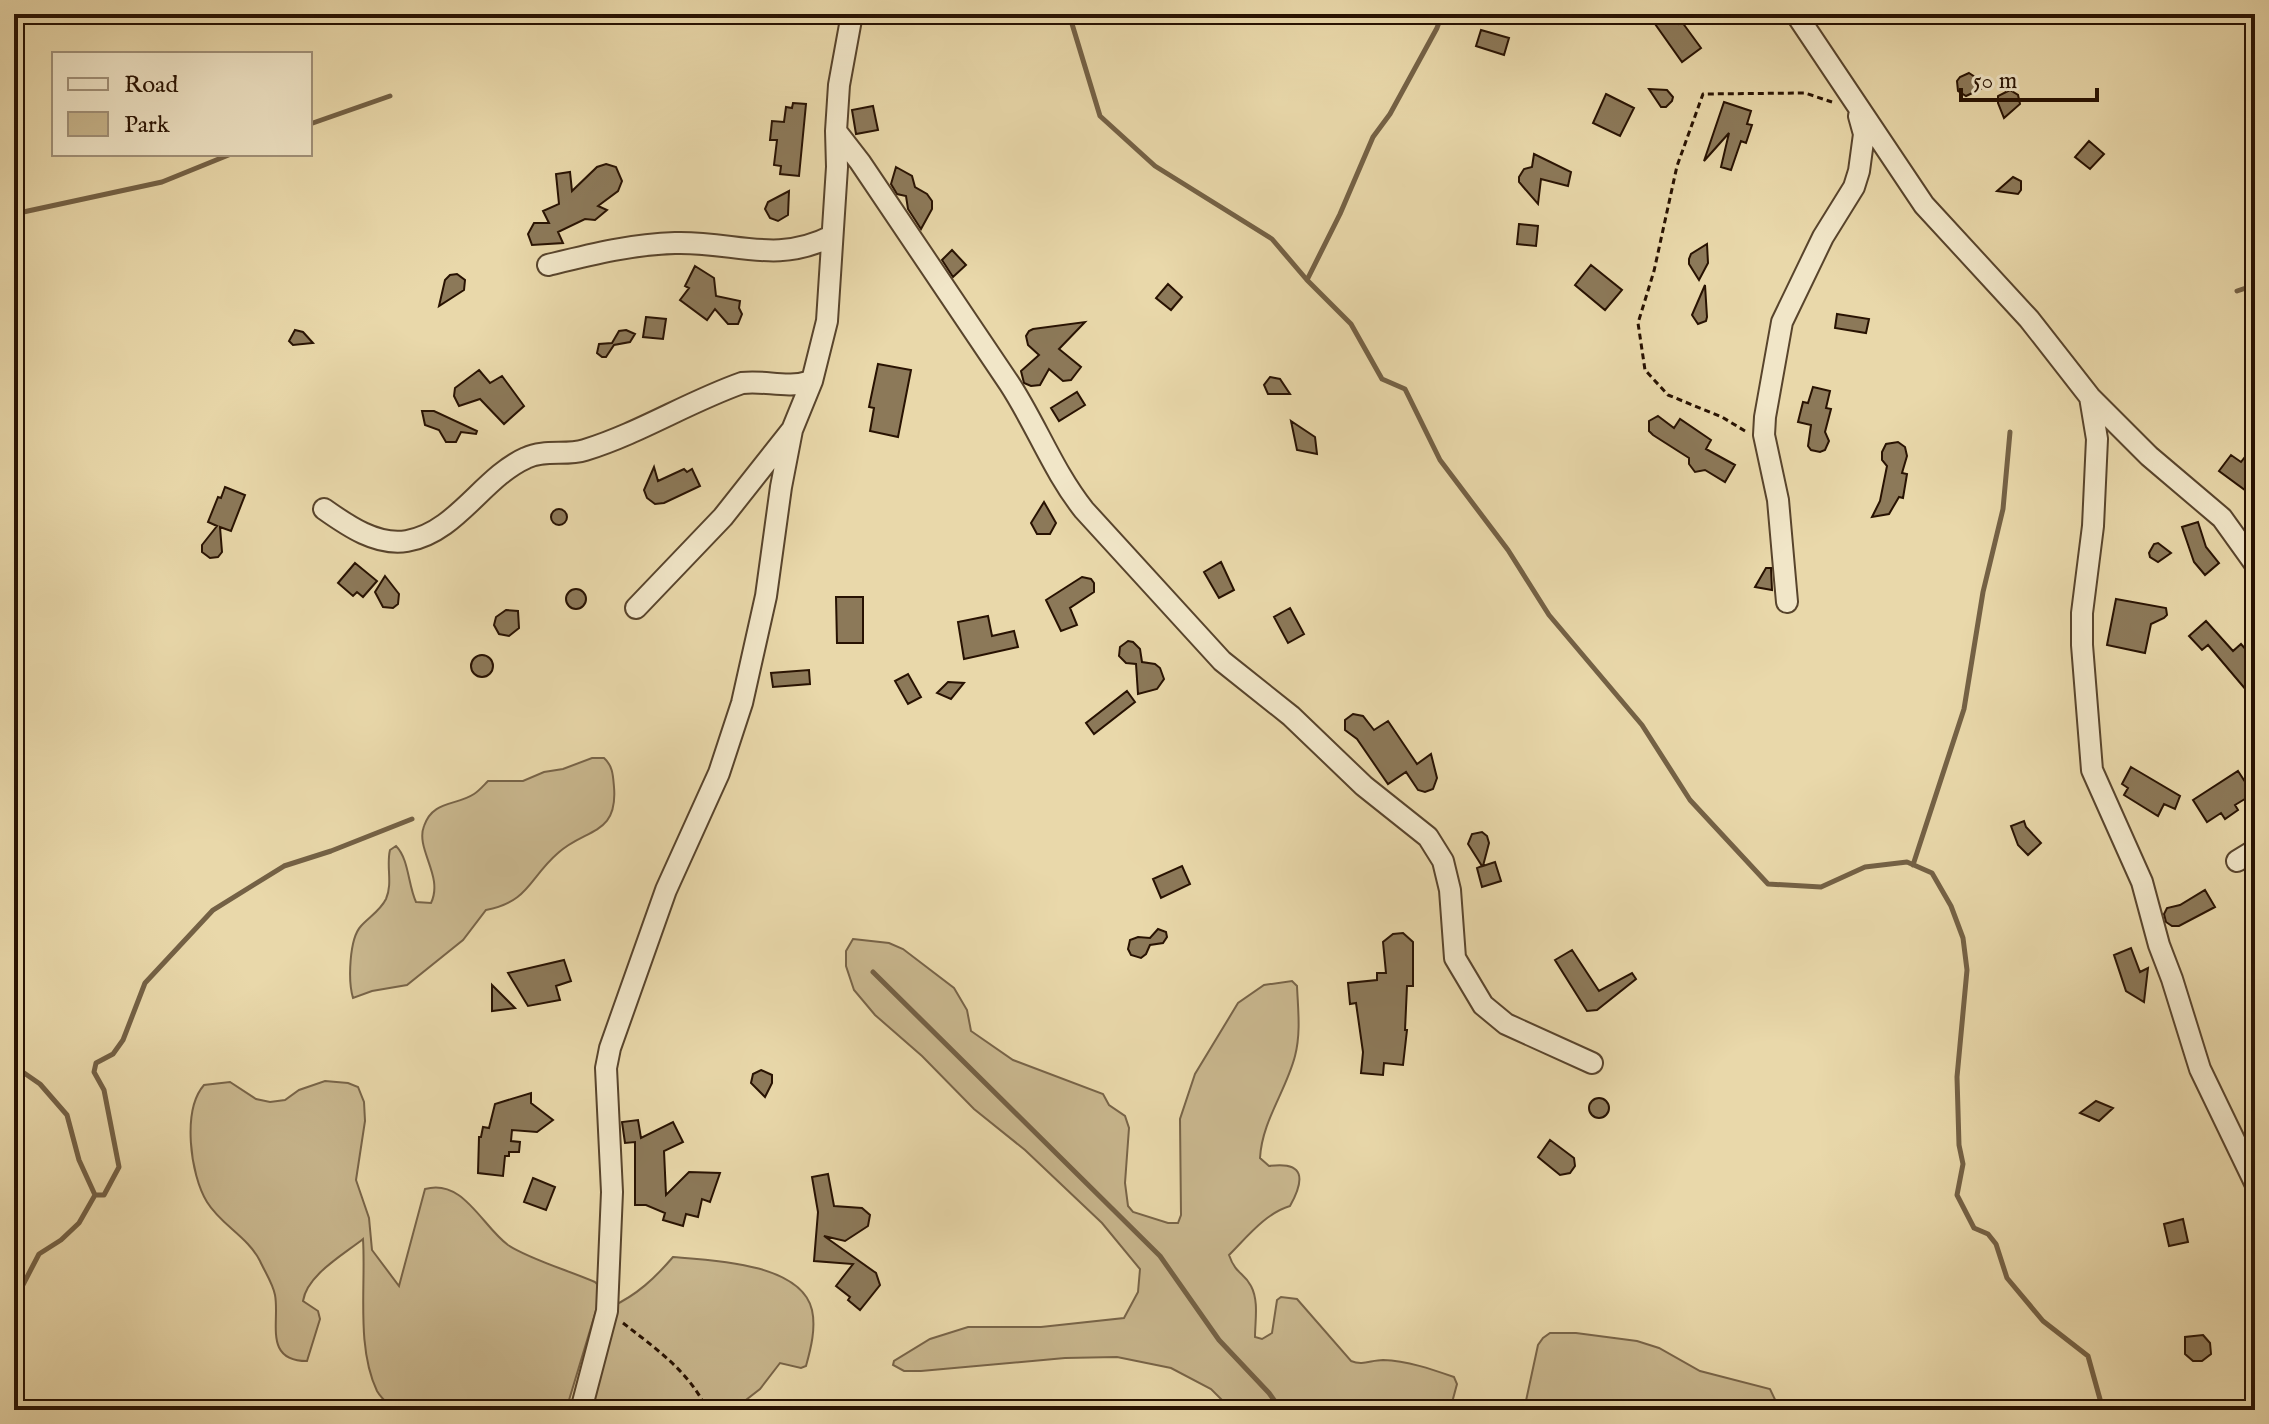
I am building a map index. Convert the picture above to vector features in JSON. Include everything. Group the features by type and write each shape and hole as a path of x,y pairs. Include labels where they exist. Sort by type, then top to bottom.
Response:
{"street":[{"path":"581,1410 607,1311 612,1192 606,1068 610,1048 666,890 719,773 742,703 766,596 792,430 812,381 827,321 839,85 852,14"},
{"path":"1796,14 1924,205 2029,319 2090,397 2149,456 2222,518 2255,564"},
{"path":"1787,602 1778,500 1765,443 1765,417 1782,322 1823,237 1854,187 1859,171 1864,134 1858,108"},
{"path":"836,131 1009,383 1031,417 1064,485 1084,510 1222,661 1291,716 1364,786 1428,837 1443,861 1450,890 1455,958 1483,1005 1506,1024 1592,1063"},
{"path":"548,265 597,253 673,243 773,252 815,245 832,236"},
{"path":"324,509 353,530 387,540 419,538 443,524 511,465 526,457 538,453 584,450 742,383 753,381 790,386 812,381"},
{"path":"2090,397 2097,439 2082,645 2092,770 2142,882 2159,945 2200,1069 2255,1183"},
{"path":"636,608 723,517 792,430"},
{"path":"2237,861 2255,850"}],"path":[{"path":"1765,443 1722,417 1668,395 1645,370 1638,323 1654,271 1677,166 1703,94 1805,93 1858,108"},
{"path":"607,1311 678,1368 698,1389 707,1410"}],"green space":[{"path":"592,758 604,758 613,775 614,803 605,823 558,853 520,895 486,910 463,940 407,985 353,998 350,971 354,940 361,926 386,899 390,850 396,846 400,851 416,902 431,903 434,883 422,835 433,812 467,798 488,781 523,781"},
{"path":"853,939 889,943 903,949 954,988 967,1010 971,1031 1013,1060 1103,1094 1109,1105 1125,1116 1129,1128 1125,1183 1128,1206 1133,1212 1168,1223 1178,1223 1181,1215 1180,1119 1195,1074 1238,1003 1264,985 1292,981 1297,986 1297,1047 1265,1131 1260,1158 1269,1166 1290,1166 1295,1169 1299,1174 1298,1188 1290,1206 1265,1220 1229,1255 1253,1292 1256,1305 1255,1337 1262,1339 1272,1333 1277,1300 1281,1297 1297,1299 1351,1361 1401,1362 1454,1377 1457,1384 1450,1410 1232,1410 1211,1389 1171,1368 1117,1357 1065,1358 921,1371 904,1371 893,1365 894,1361 930,1339 968,1327 1041,1327 1124,1318 1138,1292 1140,1269 1102,1223 1025,1150 974,1109 922,1056 875,1015 854,990 846,966 846,951"},
{"path":"325,1081 358,1087 364,1102 365,1121 356,1180 369,1218 372,1250 399,1286 425,1189 438,1187 461,1197 508,1245 595,1282 600,1287 601,1294 566,1410 394,1410 377,1391 366,1355 363,1239 318,1274 306,1292 303,1301 318,1311 320,1319 307,1361 284,1354 276,1338 275,1295 269,1278 255,1253 213,1210 201,1190 191,1142 193,1110 204,1085 230,1082 256,1099 270,1102 285,1100 299,1090"},
{"path":"673,1257 753,1267 791,1282 804,1294 812,1310 813,1331 806,1366 801,1368 780,1363 760,1389 733,1410 582,1410 611,1307 645,1285"},
{"path":"1550,1333 1637,1341 1659,1348 1700,1371 1770,1389 1780,1410 1524,1410 1538,1345"}],"building":[{"path":"1648,14 1671,14 1679,24 1682,22 1701,48 1682,62"},
{"path":"1481,30 1509,38 1504,55 1476,46"},
{"path":"1969,73 1978,79 1981,89 1966,96 1958,91 1957,81"},
{"path":"1649,89 1667,90 1673,97 1672,101 1661,107"},
{"path":"2010,90 2018,95 2020,104 2004,118 1998,96"},
{"path":"1606,94 1634,108 1620,136 1593,123"},
{"path":"1724,102 1751,111 1747,124 1752,125 1746,143 1741,141 1731,170 1721,167 1729,133 1704,161"},
{"path":"793,103 806,104 799,176 780,174 781,166 774,165 777,140 770,140 772,121 784,122 786,107 792,108"},
{"path":"873,106 878,130 856,134 852,110"},
{"path":"2089,141 2104,154 2090,169 2075,157"},
{"path":"1534,154 1571,172 1568,186 1541,179 1538,204 1519,182 1524,169 1532,167"},
{"path":"606,164 616,167 622,181 618,191 598,206 607,210 595,220 585,219 558,232 563,243 532,245 528,234 534,223 549,223 543,211 559,204 556,174 570,172 572,191 597,167"},
{"path":"896,167 912,176 915,187 932,201 932,209 921,229 908,209 906,196 897,194 891,184"},
{"path":"2013,177 2021,181 2018,194 1997,191"},
{"path":"789,191 788,215 778,221 770,218 765,209 768,202"},
{"path":"1519,224 1538,226 1536,246 1517,244"},
{"path":"1707,244 1708,263 1699,280 1689,259 1691,254"},
{"path":"952,250 966,265 953,277 942,260"},
{"path":"1591,265 1622,290 1605,310 1575,285"},
{"path":"695,266 714,278 716,296 740,301 742,314 738,324 728,324 715,309 707,320 680,300 689,288 685,286"},
{"path":"457,274 465,280 464,290 439,306 445,280"},
{"path":"1168,284 1182,297 1171,310 1156,298"},
{"path":"1705,285 1707,317 1706,321 1698,324 1692,315"},
{"path":"1837,314 1869,319 1866,333 1835,328"},
{"path":"646,317 666,319 663,339 643,337"},
{"path":"1085,322 1059,349 1081,367 1071,380 1063,381 1049,369 1040,385 1024,383 1021,371 1039,355 1028,345 1026,336 1029,331"},
{"path":"295,330 303,332 313,343 293,345 289,341"},
{"path":"619,331 635,334 630,342 614,345 606,357 597,353 599,344 612,343"},
{"path":"878,364 911,370 898,437 870,431 874,408 869,407"},
{"path":"479,370 490,383 502,376 524,406 504,424 480,399 459,406 454,396 455,388"},
{"path":"1270,377 1280,379 1290,394 1268,394 1264,385"},
{"path":"1813,387 1830,391 1826,408 1831,409 1825,432 1829,441 1825,450 1820,452 1808,446 1811,425 1798,422 1803,402 1808,403"},
{"path":"1077,392 1085,405 1059,421 1051,408"},
{"path":"422,411 434,411 477,431 476,434 461,432 456,442 446,442 439,430 425,425"},
{"path":"1658,416 1674,428 1680,419 1711,440 1706,449 1735,465 1725,482 1705,470 1695,472 1689,458 1653,435 1649,431 1649,421"},
{"path":"1291,421 1315,437 1317,454 1297,450"},
{"path":"1898,442 1905,447 1907,456 1902,473 1907,474 1903,498 1899,497 1889,514 1872,517 1880,501 1887,466 1882,460 1882,452 1886,444"},
{"path":"2255,444 2255,485 2249,493 2219,471 2231,455 2241,462"},
{"path":"654,467 658,481 684,469 687,472 692,469 700,486 664,503 655,504 647,498 644,490"},
{"path":"225,487 245,495 231,531 220,527 222,552 218,557 210,558 202,552 202,545 217,526 208,522"},
{"path":"1044,502 1056,523 1050,534 1037,534 1031,523"},
{"path":"556,509 562,509 567,517 565,523 556,525 551,520 551,514"},
{"path":"2198,522 2206,547 2219,563 2205,575 2194,562 2182,527"},
{"path":"2158,543 2171,553 2158,562 2149,553"},
{"path":"1221,562 1234,590 1219,598 1204,572"},
{"path":"355,563 377,581 363,597 357,592 353,596 338,583"},
{"path":"1766,568 1771,568 1772,590 1755,587"},
{"path":"385,576 399,594 398,604 393,608 383,607 375,592"},
{"path":"1082,577 1091,579 1094,592 1070,608 1077,625 1061,631 1046,600"},
{"path":"576,589 583,592 586,599 583,606 576,609 569,606 566,599 569,592"},
{"path":"836,597 863,597 863,643 837,643"},
{"path":"2116,599 2166,608 2167,615 2151,624 2145,653 2107,645"},
{"path":"1290,608 1304,634 1288,643 1274,617"},
{"path":"506,610 518,611 519,628 509,636 499,634 494,625 496,617"},
{"path":"988,616 992,636 1014,631 1018,647 964,659 958,622"},
{"path":"2206,621 2233,651 2241,644 2255,660 2255,684 2247,691 2208,645 2202,650 2189,636"},
{"path":"1128,641 1140,649 1142,662 1160,668 1164,679 1157,689 1138,694 1136,664 1126,663 1119,656 1120,647"},
{"path":"482,655 490,658 493,666 490,674 482,677 474,674 471,666 474,658"},
{"path":"809,670 810,684 773,687 771,673"},
{"path":"908,674 921,697 908,704 895,681"},
{"path":"948,682 964,683 951,699 937,693"},
{"path":"1127,691 1135,702 1094,734 1086,723"},
{"path":"1353,714 1363,716 1374,730 1388,721 1417,764 1431,754 1437,778 1433,789 1425,792 1418,790 1406,772 1388,784 1357,739 1345,730 1345,720"},
{"path":"2131,767 2180,796 2175,809 2164,804 2158,816 2124,795 2128,788 2122,784"},
{"path":"2238,771 2253,794 2235,805 2238,810 2225,819 2221,813 2207,822 2193,800"},
{"path":"2024,821 2041,843 2028,855 2018,845 2011,826"},
{"path":"1482,832 1489,843 1483,866 1495,862 1501,881 1482,887 1477,868 1482,866 1468,844 1472,834"},
{"path":"1182,866 1190,884 1161,898 1153,879"},
{"path":"2205,890 2215,907 2179,926 2166,922 2164,914 2167,908 2180,905"},
{"path":"1158,929 1166,932 1163,943 1150,945 1141,958 1131,955 1128,949 1130,940 1150,938"},
{"path":"1403,933 1413,942 1413,986 1407,986 1403,1065 1384,1063 1383,1075 1361,1073 1363,1052 1356,1003 1350,1004 1348,983 1377,980 1377,973 1386,973 1383,942 1393,934"},
{"path":"2131,948 2140,972 2148,968 2144,1002 2126,991 2114,955"},
{"path":"1572,950 1599,991 1632,973 1636,979 1597,1010 1587,1011 1555,960"},
{"path":"564,960 571,981 556,986 560,1000 528,1006 508,973"},
{"path":"492,985 515,1008 492,1011"},
{"path":"761,1070 772,1075 772,1083 765,1097 751,1083 753,1074"},
{"path":"531,1093 531,1103 553,1120 537,1132 512,1130 511,1141 520,1142 519,1152 509,1152 509,1156 505,1156 503,1176 478,1173 479,1137 483,1127 489,1128 495,1104"},
{"path":"1595,1098 1603,1098 1609,1108 1603,1118 1595,1118 1589,1112 1589,1104"},
{"path":"2096,1101 2113,1108 2099,1121 2080,1113"},
{"path":"638,1120 641,1138 673,1122 683,1142 664,1151 666,1195 689,1172 720,1173 710,1202 702,1199 698,1217 686,1214 683,1226 663,1220 665,1213 646,1205 635,1205 635,1142 625,1143 622,1122"},
{"path":"1550,1140 1574,1158 1575,1166 1570,1173 1560,1175 1538,1157"},
{"path":"828,1174 834,1206 862,1208 870,1215 868,1226 845,1241 824,1236 876,1273 880,1285 860,1310 836,1286 853,1264 814,1261 818,1212 812,1177"},
{"path":"533,1178 555,1187 546,1210 524,1202"},
{"path":"2183,1219 2188,1242 2169,1246 2164,1224"},
{"path":"2203,1335 2210,1343 2211,1354 2202,1361 2193,1361 2185,1354 2185,1337"}],"waterway":[{"path":"1069,14 1100,116 1155,166 1272,239 1351,324 1382,379 1405,389 1440,460 1508,550 1549,615 1642,725 1690,800 1768,884 1821,887 1865,867 1907,862 1932,873 1951,906 1963,938 1967,970 1957,1077 1959,1145 1963,1164 1957,1195 1974,1228 1988,1234 1996,1244 2007,1278 2043,1321 2088,1356 2103,1410"},
{"path":"1307,280 1373,137 1390,114 1442,14"},
{"path":"312,123 390,96"},
{"path":"14,214 162,182 226,156"},
{"path":"2237,291 2255,285"},
{"path":"1913,865 1964,709 1983,592 2003,509 2010,432"},
{"path":"95,1195 104,1195 119,1167 104,1090 94,1072 96,1063 113,1054 123,1040 145,983 213,910 284,866 412,819"},
{"path":"873,972 1160,1256 1219,1340 1281,1410"},
{"path":"14,1066 40,1084 67,1115 79,1160 95,1195 79,1223 61,1240 39,1254 14,1302"}]}
